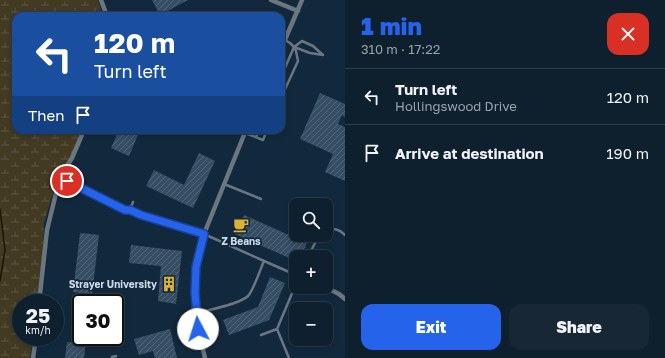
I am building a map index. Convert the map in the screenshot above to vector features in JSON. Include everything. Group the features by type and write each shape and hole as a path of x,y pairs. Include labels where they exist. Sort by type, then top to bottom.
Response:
{"street":[{"path":"101,0 106,12"},
{"path":"271,0 298,11"},
{"path":"285,40 302,0"},
{"path":"40,294 47,230 60,177 72,158 82,134"},
{"path":"205,358 198,329 195,293 196,267 204,234 244,134"},
{"path":"60,177 125,210 130,210 141,215 204,234"},
{"path":"333,292 345,299"},
{"path":"34,358 35,346"}],"lane":[{"path":"285,40 294,46 310,53 323,55 313,46 302,41 294,46 285,67"},
{"path":"285,89 298,61 294,46"},
{"path":"250,134 262,140 265,134"},
{"path":"224,183 261,198"},
{"path":"130,210 133,202"},
{"path":"333,229 337,229 345,235"},
{"path":"204,234 289,272"},
{"path":"197,313 237,302 248,296 264,261"},
{"path":"289,358 277,329 292,294"},
{"path":"261,335 277,329"},
{"path":"112,357 116,356"}],"green space":[{"path":"0,0 98,0 102,12 12,12 12,134 81,134 71,159 55,186 44,223 42,276 39,294 12,294 12,346 32,346 30,358 0,358"}],"building":[{"path":"152,0 188,0 166,12 158,12"},
{"path":"320,93 345,104 345,117 342,115 338,124 345,127 345,181 325,172 333,154 300,139"},
{"path":"117,134 138,134 129,156 111,148"},
{"path":"199,153 215,161 193,208 146,186 154,170 184,185"},
{"path":"244,215 289,235 289,242 307,243 304,250 289,250 289,258 235,234"},
{"path":"80,233 99,235 92,294 73,292"},
{"name":"Strayer University","path":"131,245 182,251 176,304 158,301 161,266 129,263"},
{"path":"270,277 285,283 269,320 229,335 223,320 258,307"},
{"path":"170,329 177,358 155,358 153,351 139,355 134,339"},
{"path":"67,342 72,342 72,346 86,346 84,358 65,358"}],"waterway":[{"path":"0,209 5,250 0,281"}],"place":[{"name":"Z Beans","path":"241,225"},
{"name":"Strayer University","path":"169,284"}],"route":[{"path":"67,181 125,210 130,210 141,215 204,234 196,267 195,293 198,329"}]}
